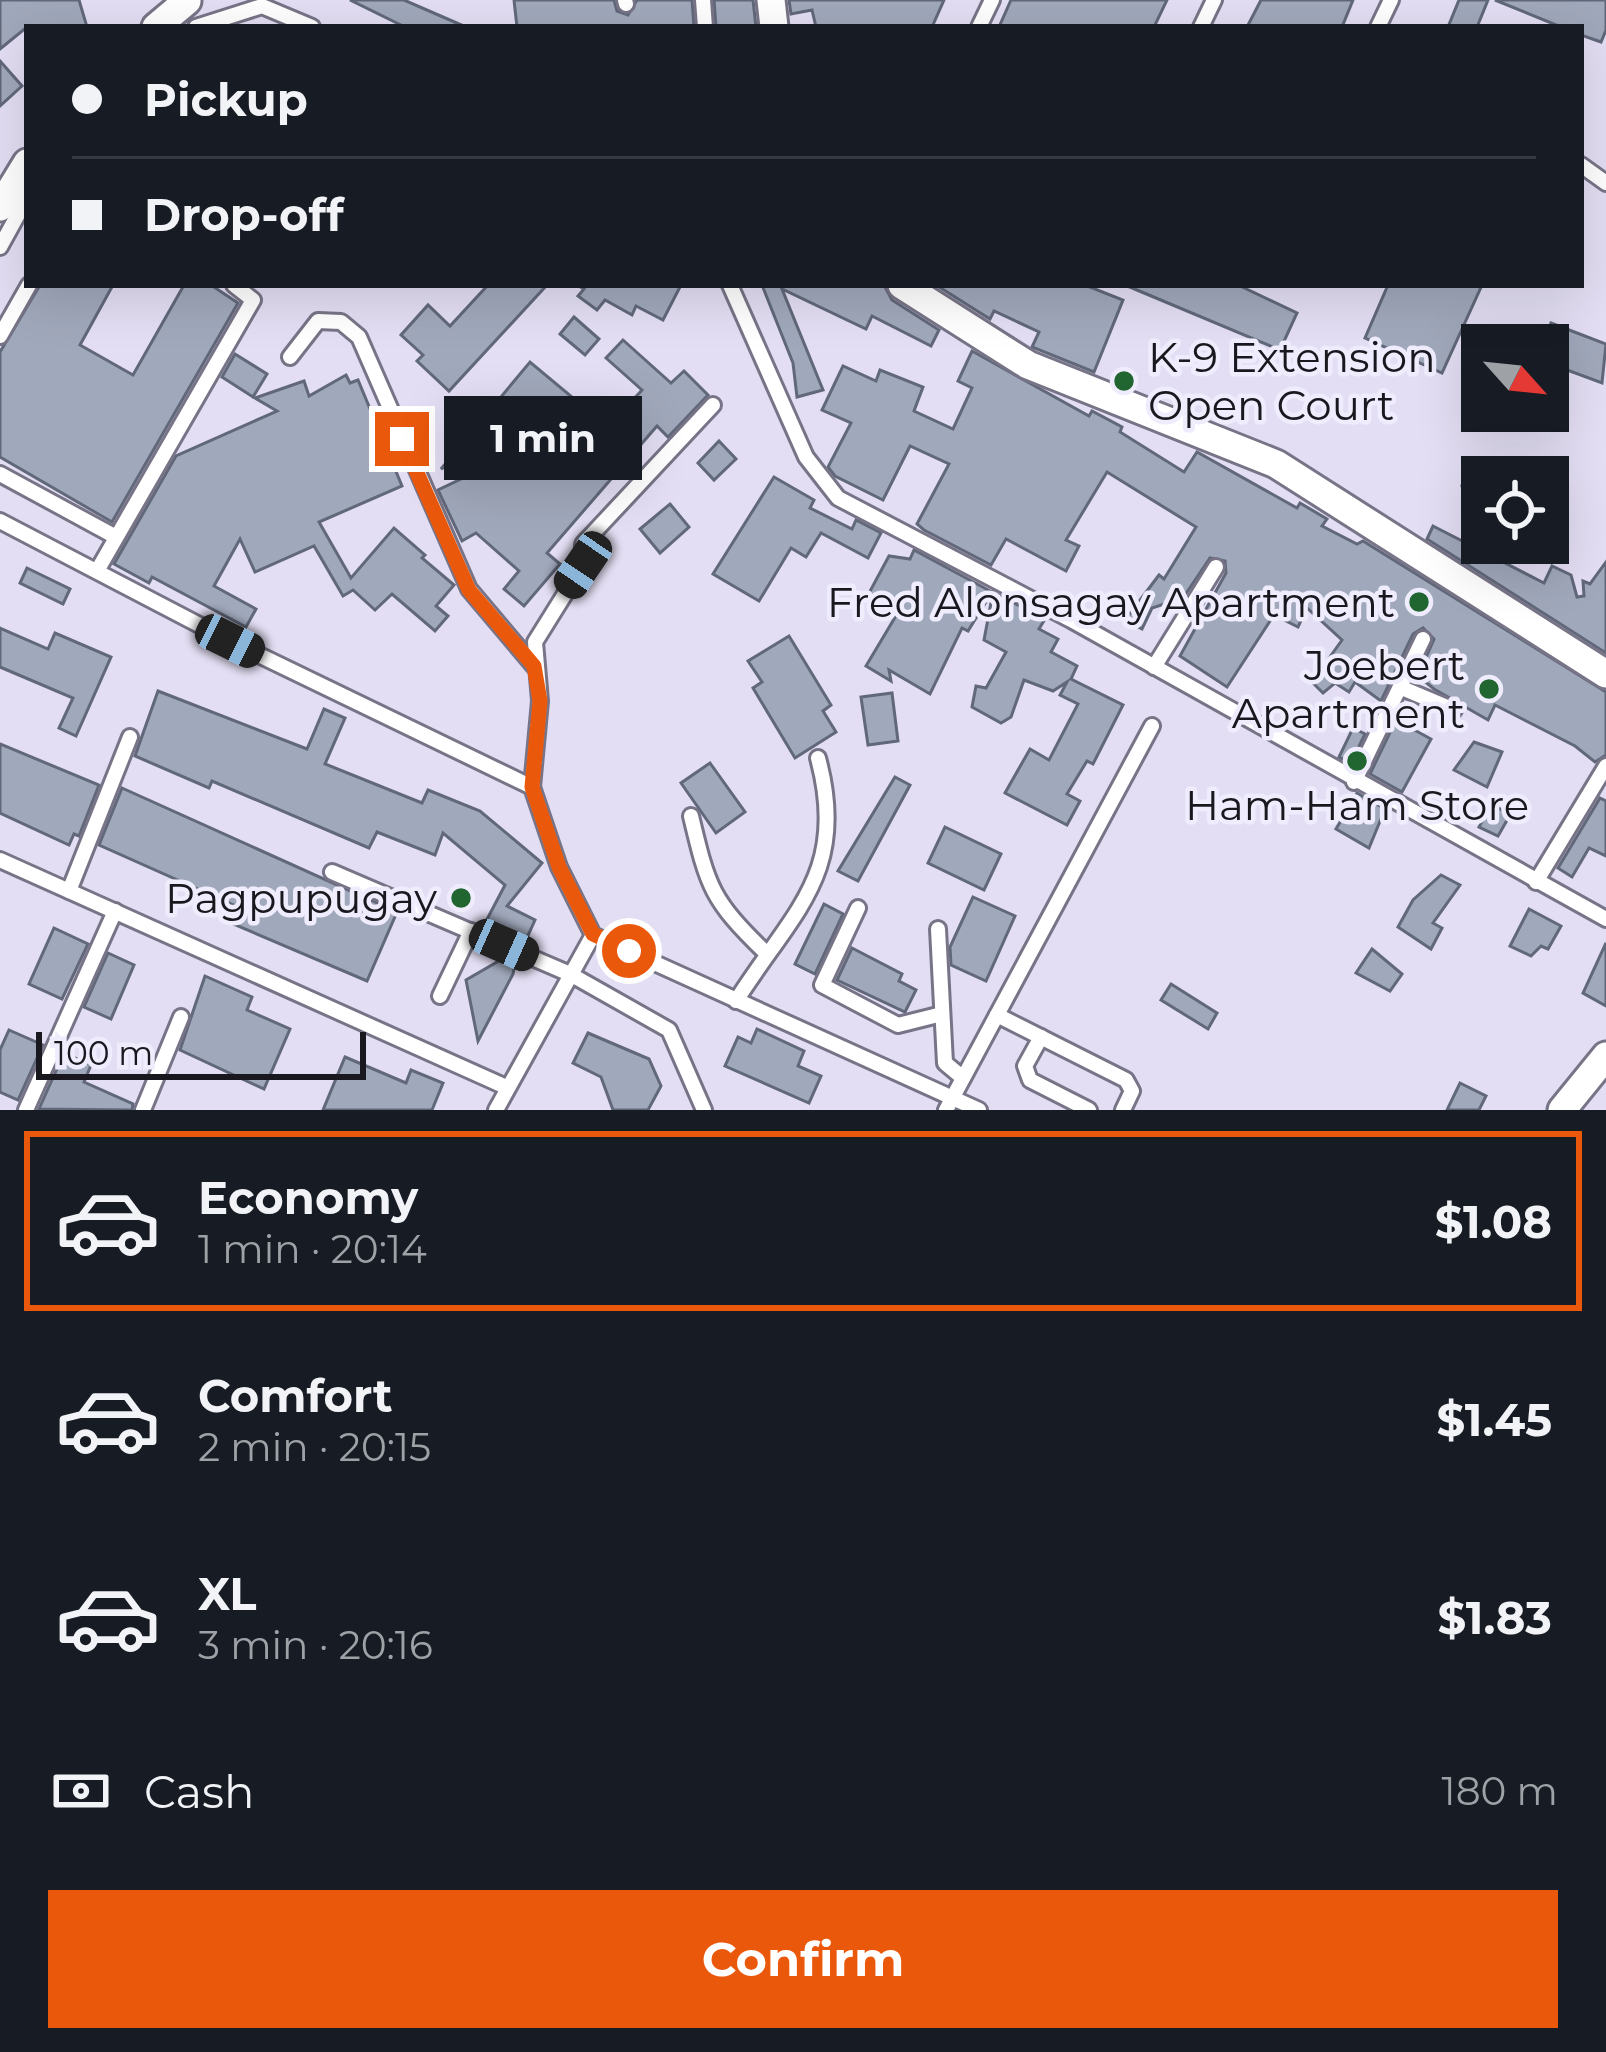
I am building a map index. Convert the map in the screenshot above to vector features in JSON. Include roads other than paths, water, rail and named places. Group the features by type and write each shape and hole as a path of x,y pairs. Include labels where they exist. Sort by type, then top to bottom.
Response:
{"street":[{"path":"160,24 188,1"},
{"path":"0,207 24,168"},
{"path":"907,288 1028,365 1276,464 1606,674"},
{"path":"1562,1110 1606,1056"}],"lane":[{"path":"205,24 262,6 305,24"},
{"path":"0,247 24,203"},
{"path":"0,336 27,288"},
{"path":"97,571 254,300 238,288"},
{"path":"731,288 806,457 838,498 1154,667 1606,920"},
{"path":"290,357 318,321 340,322 358,337 469,590 534,666"},
{"path":"713,405 584,544 583,565 541,626 534,666 540,701 532,787 559,867 593,934 950,1103 979,1110"},
{"path":"0,474 116,537"},
{"path":"0,521 532,787"},
{"path":"1154,667 1216,567"},
{"path":"1354,782 1423,639"},
{"path":"1402,688 1454,710"},
{"path":"950,1103 1152,726"},
{"path":"69,891 130,737"},
{"path":"736,1000 794,916 825,858 831,805 818,758"},
{"path":"1536,882 1606,766"},
{"path":"691,816 709,887 721,908 766,953"},
{"path":"0,860 506,1087"},
{"path":"332,872 570,974 669,1030 704,1110"},
{"path":"859,908 822,985 898,1024 942,1015"},
{"path":"26,1110 115,911"},
{"path":"938,929 945,1064 963,1078"},
{"path":"440,996 471,931"},
{"path":"496,1110 593,934"},
{"path":"997,1015 1126,1080 1132,1091 1123,1110"},
{"path":"143,1110 181,1017"},
{"path":"1041,1037 1025,1066 1030,1080 1089,1110"}],"place":[{"name":"K-9 Extension Open Court","path":"1124,381"},
{"name":"Fred Alonsagay Apartment","path":"1419,602"},
{"name":"Joebert Apartment","path":"1489,689"},
{"name":"Ham-Ham Store","path":"1357,761"},
{"name":"Pagpupugay","path":"461,898"}]}
